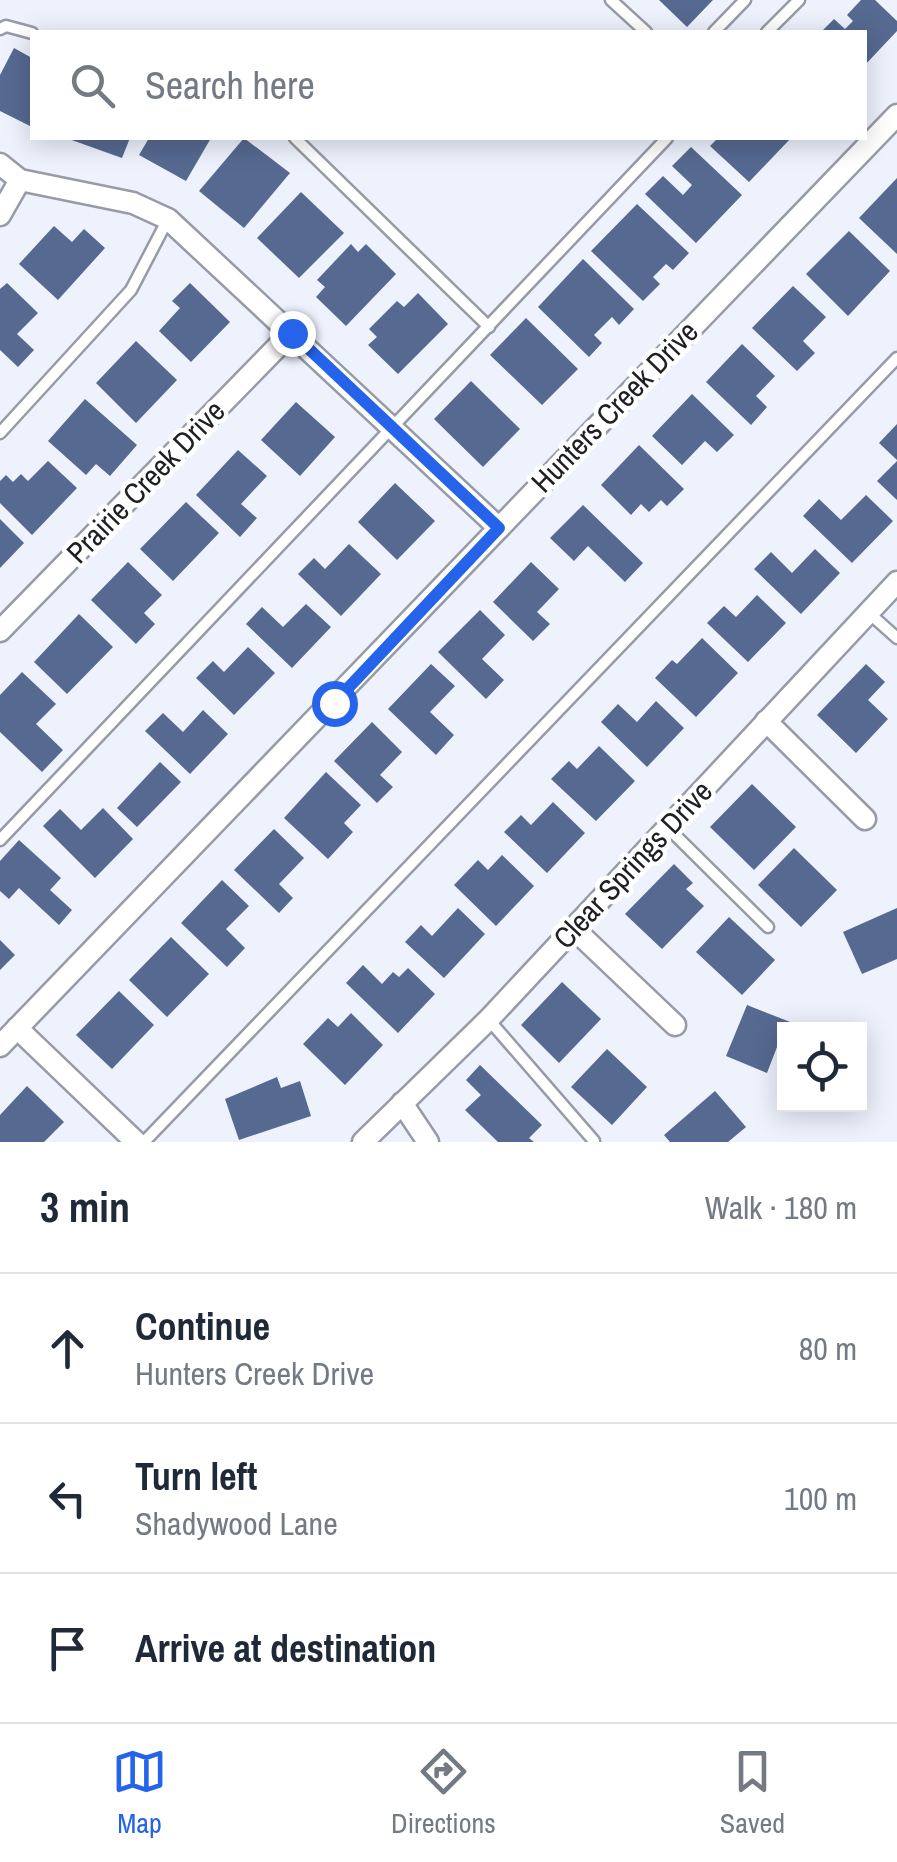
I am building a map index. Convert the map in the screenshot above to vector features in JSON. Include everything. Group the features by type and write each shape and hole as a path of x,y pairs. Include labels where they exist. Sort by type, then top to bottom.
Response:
{"street":[{"name":"Hunters Creek Drive","path":"0,1046 897,115"},
{"path":"0,164 20,180 132,203 168,219 499,528"},
{"path":"0,215 20,180"},
{"name":"Prairie Creek Drive","path":"0,631 292,333"},
{"name":"Clear Springs Drive","path":"363,1142 488,1020 897,582"},
{"path":"766,721 866,819"},
{"path":"574,929 674,1025"},
{"path":"17,1028 136,1142"},
{"path":"402,1102 428,1142"}],"lane":[{"path":"611,0 644,30"},
{"path":"716,30 745,0"},
{"path":"769,30 798,0"},
{"path":"0,29 6,26 30,32"},
{"path":"297,140 488,328"},
{"path":"0,840 665,140"},
{"path":"0,432 131,290 168,219"},
{"path":"144,1142 897,358"},
{"path":"868,612 897,638"},
{"path":"668,828 768,927"},
{"path":"488,1020 594,1141"}],"building":[{"path":"659,0 713,0 687,27"},
{"path":"861,0 875,0 897,21 897,31 867,63 867,30 823,30 834,19 845,29 853,21 847,15"},
{"path":"14,48 30,57 30,126 0,111 0,75"},
{"path":"72,140 129,140 122,158"},
{"path":"148,140 210,140 186,181 139,155"},
{"path":"242,140 290,173 244,228 199,191"},
{"path":"716,140 789,140 749,182 710,146"},
{"path":"691,147 742,195 696,243 645,194 663,176 683,195 692,185 672,166"},
{"path":"897,178 897,254 859,218"},
{"path":"301,192 344,233 299,278 257,238"},
{"path":"637,204 689,253 673,270 666,264 653,277 660,284 643,301 591,251"},
{"path":"54,226 72,242 84,229 105,248 58,300 19,264"},
{"path":"849,231 890,271 848,316 806,274"},
{"path":"351,244 358,252 366,244 396,274 346,326 316,297 325,287 317,280"},
{"path":"583,259 634,309 619,325 612,317 594,335 602,343 589,357 538,307"},
{"path":"7,283 38,313 17,334 34,350 18,367 0,350 0,289"},
{"path":"190,283 230,322 191,362 159,331 180,308 172,301"},
{"path":"793,286 826,317 803,341 815,353 797,371 752,328"},
{"path":"418,293 448,324 398,374 368,345 377,337 369,329 397,301 404,307"},
{"path":"526,318 578,369 542,405 490,355"},
{"path":"136,341 177,380 136,423 96,383"},
{"path":"742,344 775,376 756,396 767,407 751,425 706,382"},
{"path":"471,381 520,429 483,467 434,419"},
{"path":"692,394 734,435 717,452 705,441 682,465 652,436"},
{"path":"85,399 137,445 110,476 96,464 86,475 48,441"},
{"path":"296,402 335,437 300,476 261,440"},
{"path":"897,424 897,460 879,443"},
{"path":"639,445 684,489 667,506 661,500 649,512 641,504 631,515 601,485"},
{"path":"238,450 267,476 241,504 257,518 240,537 196,495"},
{"path":"48,461 77,488 32,535 0,503 0,481 6,475 13,482 21,474 28,481"},
{"path":"897,461 897,500 877,481"},
{"path":"395,483 435,521 397,560 358,522"},
{"path":"866,495 893,521 852,563 803,516 819,499 841,520"},
{"path":"186,502 219,533 173,581 140,549"},
{"path":"583,505 643,563 625,582 588,546 574,561 550,538"},
{"path":"0,519 24,543 0,568"},
{"path":"349,544 381,574 341,616 298,574 314,558 325,569"},
{"path":"815,549 840,573 801,614 754,569 771,552 792,573"},
{"path":"128,562 162,595 144,613 155,624 136,644 91,600"},
{"path":"531,562 559,589 537,612 550,624 533,641 493,602"},
{"path":"757,595 786,623 748,662 707,623 724,606 736,617"},
{"path":"306,604 331,627 292,668 246,624 262,607 283,627"},
{"path":"480,610 505,635 482,659 504,680 486,699 438,652"},
{"path":"79,614 113,647 67,694 34,662"},
{"path":"702,638 738,673 696,717 655,678 672,660 677,664"},
{"path":"248,647 275,673 234,715 196,678 213,661 224,672"},
{"path":"431,664 455,686 430,712 454,735 436,755 388,709"},
{"path":"866,664 885,682 868,700 888,719 856,753 817,715"},
{"path":"22,672 56,704 36,724 63,750 42,772 0,732 0,695"},
{"path":"656,701 684,728 647,767 601,722 618,704 637,722"},
{"path":"203,710 228,734 190,774 145,731 163,713 183,732"},
{"path":"372,722 402,752 380,775 393,787 377,803 334,761"},
{"path":"599,746 635,781 596,821 551,779 569,761 577,769"},
{"path":"160,762 181,782 137,827 117,808"},
{"path":"326,772 361,805 344,823 353,832 328,859 284,818"},
{"path":"752,784 796,827 754,870 710,827"},
{"path":"553,802 585,833 547,873 504,832 521,815 531,825"},
{"path":"103,808 133,839 95,878 43,826 60,809 81,830"},
{"path":"274,829 304,858 279,884 293,898 279,913 234,870"},
{"path":"19,840 61,878 50,890 72,910 59,925 19,888 9,899 0,891 0,861"},
{"path":"794,848 837,890 801,927 758,885"},
{"path":"502,855 534,886 496,926 454,885 478,860 488,870"},
{"path":"674,864 693,883 686,889 704,906 662,949 625,914"},
{"path":"222,880 249,906 226,929 245,948 227,967 181,923"},
{"path":"458,908 485,934 444,978 405,942 421,925 432,936"},
{"path":"897,908 897,959 862,974 843,932"},
{"path":"729,917 775,960 742,995 696,952"},
{"path":"171,937 209,974 167,1017 129,980"},
{"path":"0,940 15,955 0,970"},
{"path":"363,965 382,984 393,972 399,977 408,968 435,994 398,1033 346,983"},
{"path":"562,982 601,1019 559,1063 521,1025"},
{"path":"119,991 154,1025 112,1069 76,1035"},
{"path":"747,1005 790,1022 777,1022 777,1047 767,1073 726,1056"},
{"path":"351,1013 383,1045 345,1085 303,1044 328,1018 338,1027"},
{"path":"607,1049 647,1087 612,1125 571,1087"},
{"path":"480,1065 542,1125 529,1138 534,1142 498,1142 465,1110 481,1095 466,1080"},
{"path":"277,1077 281,1088 300,1081 311,1116 239,1140 225,1099"},
{"path":"27,1086 64,1122 44,1142 0,1142 0,1115"},
{"path":"715,1091 746,1127 728,1142 670,1142 664,1135"}],"route":[{"path":"292,333 499,528 334,703"}]}
